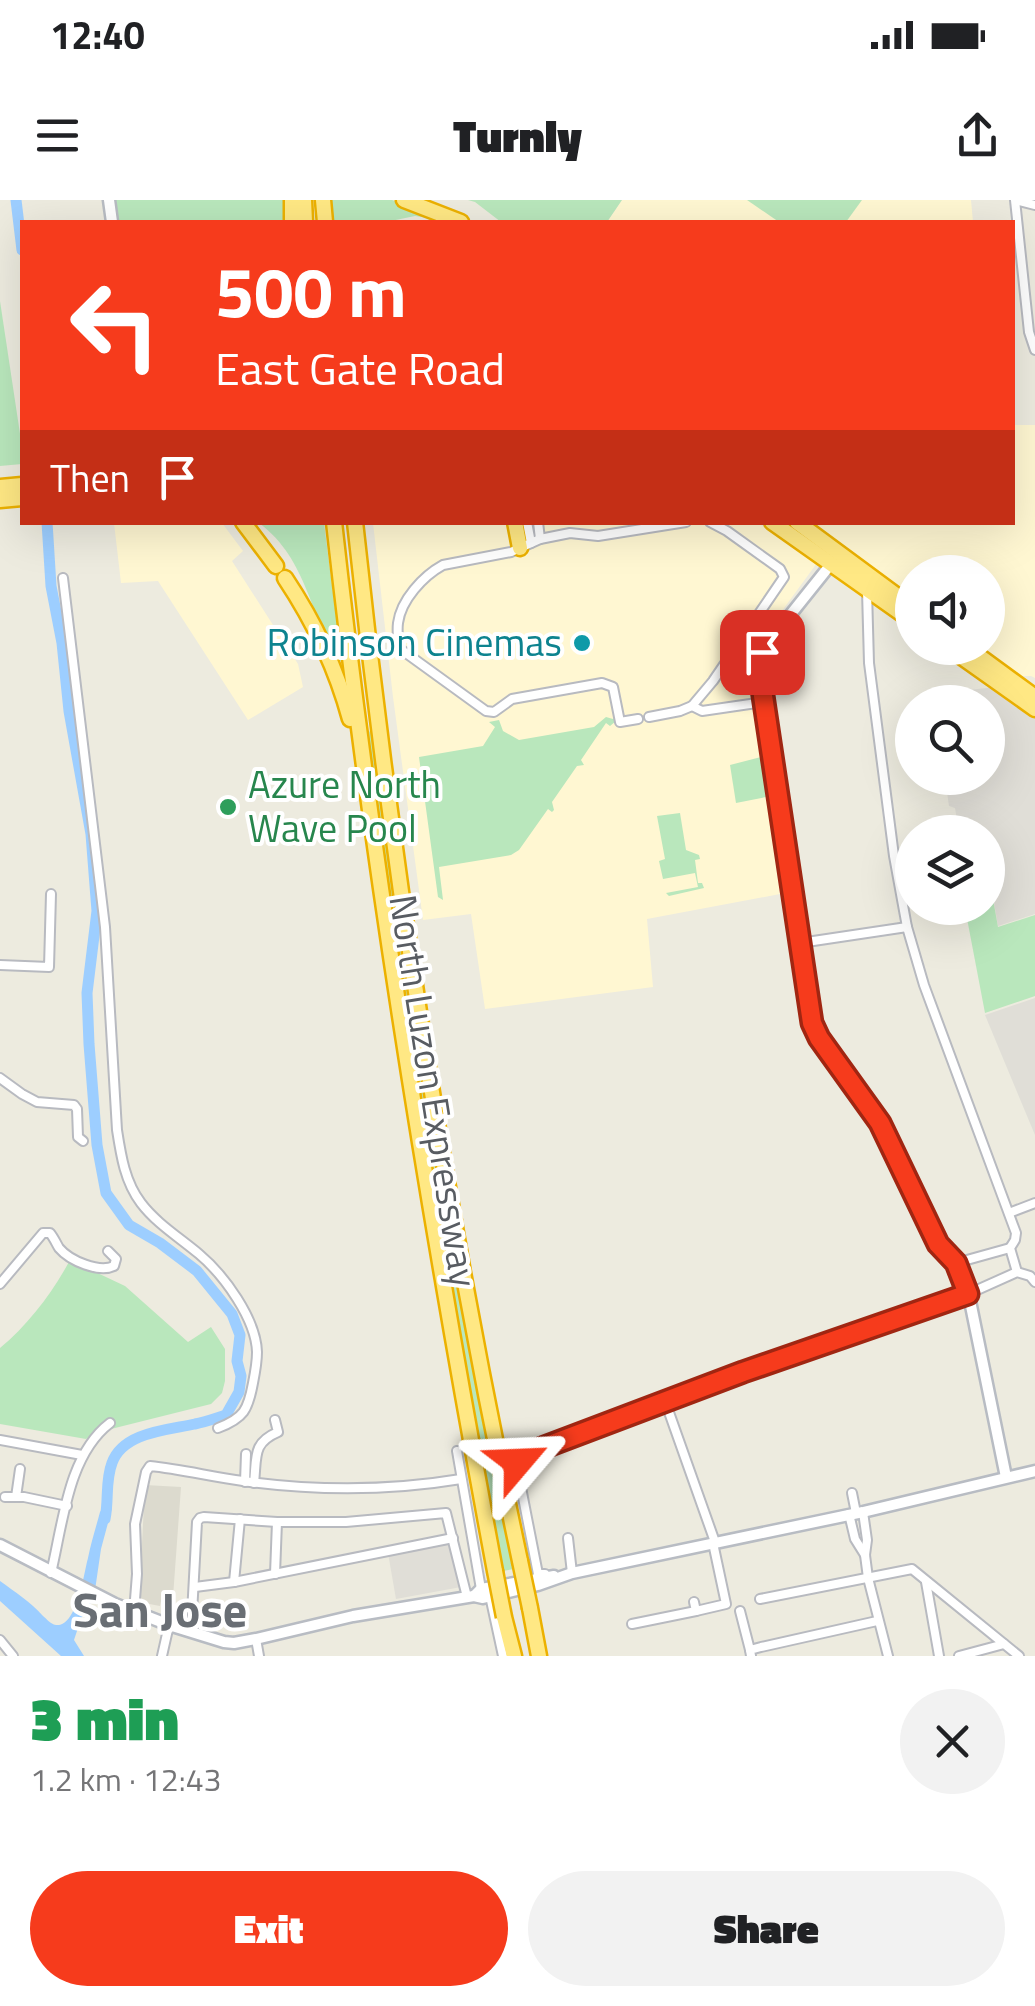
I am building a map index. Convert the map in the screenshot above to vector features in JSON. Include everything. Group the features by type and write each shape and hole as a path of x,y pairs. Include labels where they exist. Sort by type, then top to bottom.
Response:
{"highway":[{"path":"404,200 457,220"},
{"path":"0,486 20,492"},
{"path":"0,500 20,492"},
{"path":"245,525 308,614 336,673 365,783"},
{"name":"North Luzon Expressway","path":"334,525 365,783 398,1012 495,1571 514,1656"},
{"name":"North Luzon Expressway","path":"355,525 418,1008 470,1316 539,1656"},
{"path":"517,525 530,544"},
{"path":"776,525 895,606"},
{"path":"789,525 817,542"},
{"path":"799,525 895,603"},
{"path":"817,542 828,526"},
{"path":"979,665 1035,709"},
{"path":"984,665 1035,697"}],"main road":[{"path":"831,564 762,652 759,669 814,1030 880,1123 938,1244 956,1263 968,1294 1006,1477"},
{"path":"0,1545 134,1612 234,1643 354,1616 544,1584 568,1574 1035,1471"}],"street":[{"path":"1035,205 1015,200 1021,268 1035,350"},
{"path":"1021,268 1035,263"},
{"path":"1021,268 1035,272"},
{"path":"527,525 530,544"},
{"path":"530,544 537,525"},
{"path":"638,719 620,722 613,687 602,683 512,699 494,712 486,710 399,648 398,624 418,585 443,565 570,532 598,536 668,525"},
{"path":"649,717 692,706 784,576 780,569 716,525"},
{"path":"63,578 104,927 121,1157 128,1181 147,1211 226,1281 243,1311 257,1352 250,1400 244,1413 218,1428"},
{"path":"867,590 869,663 907,927 924,985 1016,1232 1010,1248 1016,1272"},
{"path":"692,706 702,712 764,702"},
{"path":"0,966 49,967 51,894"},
{"path":"800,943 907,927"},
{"path":"0,1078 37,1102 74,1105 78,1137 83,1141"},
{"path":"1009,1214 1035,1202"},
{"path":"0,1284 42,1234 57,1233 61,1250 104,1270 114,1266 116,1259 108,1251"},
{"path":"956,1263 1010,1248"},
{"path":"568,1538 568,1574 538,1574 518,1458 664,1401 968,1294 1016,1272 1035,1282"},
{"path":"632,1624 695,1606 726,1604 714,1543 664,1401"},
{"path":"250,1482 262,1440 278,1433 275,1420"},
{"path":"51,1573 78,1463 97,1432 110,1423"},
{"path":"0,1440 82,1455"},
{"path":"457,1451 478,1594"},
{"path":"246,1454 250,1482"},
{"path":"134,1612 135,1524 148,1468 152,1466 250,1482 358,1490 462,1479"},
{"path":"16,1497 20,1469"},
{"path":"852,1493 867,1544 864,1555 868,1578 888,1656"},
{"path":"0,1508 2,1497 67,1506"},
{"path":"191,1632 200,1518 346,1522 444,1512 503,1656"},
{"path":"234,1582 240,1519"},
{"path":"274,1574 277,1522"},
{"path":"195,1587 454,1538"},
{"path":"760,1599 912,1569 1020,1656"},
{"path":"926,1580 939,1656"},
{"path":"740,1611 751,1653 877,1621"},
{"path":"162,1656 169,1625"},
{"path":"256,1639 259,1656"},
{"path":"0,1640 13,1656"},
{"path":"959,1656 987,1653 1004,1644"}],"shaded area":[{"path":"622,200 971,200 973,220 608,220"},
{"path":"1015,425 1035,425 1035,678 1019,676 1004,665 1005,555 895,555 895,584 812,525 1015,525"},
{"path":"114,525 224,525 243,551 232,561 298,664 303,687 248,720 158,581 121,583"},
{"path":"373,525 761,525 817,563 749,656 780,894 647,919 653,987 485,1009 471,914 423,920"},
{"path":"1005,693 1035,714 1035,914 1005,924 1005,815 956,815 955,808 949,806 947,795 1005,795"},
{"path":"1035,998 1035,1135 985,1015"},
{"path":"145,1485 181,1487 173,1597 162,1596 160,1606 139,1602"},
{"path":"452,1540 461,1587 396,1599 388,1553"}],"green space":[{"path":"114,200 287,200 286,220 116,220"},
{"path":"327,200 392,200 448,220 415,216 396,220 329,220"},
{"path":"468,200 622,200 608,220 498,220"},
{"path":"747,200 862,200 847,220 776,220"},
{"path":"0,301 20,434 20,464 0,466"},
{"path":"261,525 324,525 342,663 322,628 299,572 276,538"},
{"path":"606,717 615,717 616,721 610,726 606,723 581,760 584,765 577,766 552,802 554,810 548,809 519,850 511,855 439,867 443,900 438,897 419,757 483,746 495,727 489,722 499,720 503,731 519,740 594,727"},
{"path":"369,731 435,1153 514,1569 503,1571 428,1153 366,733"},
{"path":"761,757 766,797 736,803 730,765"},
{"path":"680,813 686,850 699,855 700,859 695,860 698,883 704,888 669,896 666,893 698,887 695,873 663,879 659,861 665,859 657,816"},
{"path":"1035,915 1035,996 985,1013 968,925 998,927"},
{"path":"70,1260 125,1286 188,1342 211,1327 225,1349 222,1393 211,1404 111,1429 107,1424 86,1439 0,1424 0,1348 39,1307"}],"water":[{"path":"104,1507 112,1508 94,1597 74,1640 84,1656 61,1656 0,1601 0,1581 50,1623 63,1624 78,1598"}],"waterway":[{"path":"16,200 20,233"},
{"path":"47,525 51,586 91,834 97,911 87,993 89,1044 97,1145 106,1193 129,1225 197,1271 232,1314 240,1335 239,1392 226,1415 148,1434 126,1445 110,1470 105,1519"}],"place":[{"name":"Robinson Cinemas","path":"582,643"},
{"name":"Azure North Wave Pool","path":"228,807"}],"district":[{"name":"San Jose","path":"160,1610"}],"route":[{"path":"518,1462 521,1456 672,1398 968,1294 956,1263 938,1244 880,1123 814,1030 759,669 762,652"}]}
